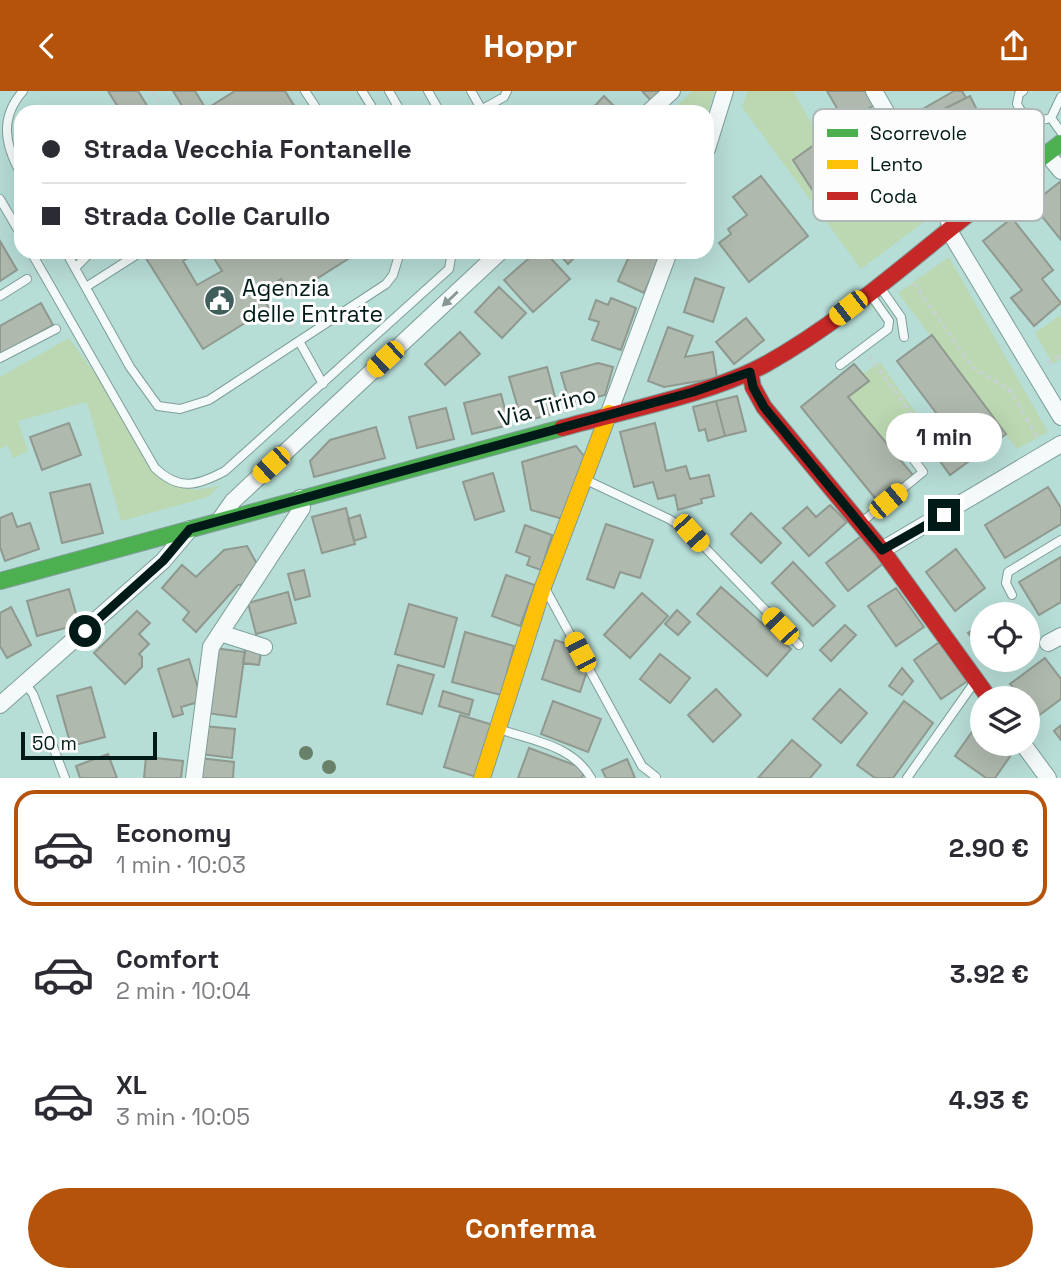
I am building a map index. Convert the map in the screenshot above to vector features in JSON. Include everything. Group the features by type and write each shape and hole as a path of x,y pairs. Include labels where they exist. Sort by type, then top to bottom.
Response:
{"street":[{"path":"657,105 672,91"},
{"path":"714,126 725,91"},
{"path":"874,91 884,109"},
{"name":"Via Tirino","path":"1044,157 1061,143"},
{"path":"1048,154 1061,171"},
{"path":"946,221 1061,417"},
{"name":"Via Tirino","path":"0,581 693,392 750,372 820,329 959,221"},
{"path":"219,521 233,501 492,259"},
{"path":"482,778 543,587 666,259"},
{"path":"750,372 753,387 764,407 882,550 980,686"},
{"path":"882,550 1061,444"},
{"path":"194,778 211,647 302,508 300,498"},
{"path":"0,705 163,561 190,529"},
{"path":"220,633 264,647"},
{"path":"1032,756 1048,778"}],"lane":[{"path":"14,158 4,134 4,122 14,101 23,91"},
{"path":"490,105 504,97 507,91"},
{"path":"1021,109 1017,104 1019,93 1023,91"},
{"path":"1044,120 1051,118 1061,97"},
{"path":"1051,118 1061,132"},
{"path":"0,199 14,223"},
{"path":"35,259 155,468 168,480 183,484 206,481 225,471 449,269 451,259"},
{"path":"70,259 130,367 158,406 180,409 209,400 386,284 393,275 398,259"},
{"path":"75,268 84,259"},
{"path":"86,287 130,259"},
{"path":"0,296 27,279"},
{"path":"873,288 901,317 904,337"},
{"path":"840,365 888,329 889,321 873,288"},
{"path":"0,358 56,329"},
{"path":"299,341 323,384"},
{"path":"861,523 923,472 914,460"},
{"path":"583,479 670,519 691,533 799,645"},
{"path":"1012,595 1006,583 1009,572 1061,540"},
{"path":"543,587 642,766 656,777"},
{"path":"907,778 976,681"},
{"path":"25,683 33,694 65,778"},
{"path":"499,730 569,753 583,764 591,778"}],"path":[{"path":"910,278 972,367 1011,391 1038,441"},
{"path":"270,286 299,341"},
{"path":"863,348 920,425 923,434 916,444 914,460"}],"green space":[{"path":"693,91 715,91 710,105 677,105"},
{"path":"748,91 793,91 813,126 813,204 742,107"},
{"path":"826,221 925,221 861,269"},
{"path":"949,257 1048,432 1017,449 898,293"},
{"path":"1061,315 1061,359 1053,364 1035,333"},
{"path":"69,338 104,386 157,472 171,484 194,490 220,486 208,497 121,521 87,402 18,421 28,451 13,458 8,445 0,449 0,377"},
{"path":"880,362 928,430 919,444 921,448 902,463 848,397 868,381 863,374"}],"building":[{"path":"108,91 138,91 147,105 117,105"},
{"path":"173,91 195,91 204,105 182,105"},
{"path":"235,91 285,91 294,105 212,105"},
{"path":"642,91 670,91 655,105"},
{"path":"827,91 871,91 878,103 868,109 837,109"},
{"path":"954,91 962,91 966,98 944,109 923,109"},
{"path":"604,96 613,105 596,105"},
{"path":"970,96 976,109 944,109"},
{"path":"813,146 813,191 793,160"},
{"path":"761,176 808,236 749,282 719,243 731,234 728,229 747,215 733,197"},
{"path":"1061,181 1061,240 1044,219 1044,194"},
{"path":"1008,221 1014,221 1053,270 1042,279 1061,303 1034,326 1011,298 1022,290 983,241"},
{"path":"0,241 17,270 0,281"},
{"name":"Agenzia delle Entrate","path":"146,259 187,259 183,261 197,285 222,271 214,259 348,259 291,295 281,279 260,293 269,308 203,349"},
{"path":"528,259 551,259 570,279 533,312 504,280"},
{"path":"628,259 660,259 644,293 618,281"},
{"path":"695,278 724,288 713,322 684,312"},
{"path":"499,287 526,313 502,338 475,312"},
{"path":"611,298 636,308 621,350 592,340 599,322 589,319 596,300 608,305"},
{"path":"41,303 53,325 0,355 0,326"},
{"path":"746,318 764,340 734,364 716,342"},
{"path":"668,327 693,336 685,357 713,352 717,378 664,387 648,381"},
{"path":"460,332 480,354 445,385 425,364"},
{"path":"932,335 1006,434 950,475 937,457 958,442 897,361"},
{"path":"598,363 613,367 605,395 570,404 561,373"},
{"path":"854,364 869,381 848,397 913,475 879,503 801,407"},
{"path":"547,367 559,412 522,422 509,377"},
{"path":"501,394 509,425 472,434 464,403"},
{"path":"737,396 746,431 725,436 716,401"},
{"path":"716,401 725,436 708,441 705,429 699,431 693,407"},
{"path":"446,408 454,439 417,448 409,417"},
{"path":"69,423 81,455 42,470 30,437"},
{"path":"655,423 666,471 686,466 690,479 709,475 714,496 701,499 702,503 678,510 675,495 658,499 653,482 634,487 620,432"},
{"path":"376,427 385,458 314,477 310,461 330,440"},
{"path":"576,446 584,456 563,519 531,510 522,462"},
{"path":"493,473 504,511 475,520 463,482"},
{"path":"90,484 103,533 62,543 50,493"},
{"path":"1048,487 1061,508 1061,524 1005,558 985,525"},
{"path":"830,505 847,522 809,556 783,528 807,507 816,517"},
{"path":"346,508 355,544 322,553 312,517"},
{"path":"12,513 17,527 30,523 39,549 5,561 0,547 0,518"},
{"path":"751,513 781,543 761,563 731,534"},
{"path":"360,515 366,537 354,541 348,519"},
{"path":"606,524 653,540 640,578 620,572 614,588 587,579"},
{"path":"525,525 552,535 541,570 527,565 530,557 516,552"},
{"path":"864,534 885,562 848,591 826,563"},
{"path":"247,546 257,564 245,584 238,585 196,632 183,620 189,612 162,588 182,565 196,577 224,550"},
{"path":"956,549 985,588 955,611 926,572"},
{"path":"1061,557 1061,602 1040,614 1040,602 1031,602 1019,582"},
{"path":"793,562 835,606 813,626 772,583"},
{"path":"304,570 310,596 295,600 288,574"},
{"path":"506,575 535,585 520,626 492,616"},
{"path":"721,587 791,649 767,676 697,614"},
{"path":"896,588 924,627 896,646 868,606"},
{"path":"69,589 79,624 37,636 27,601"},
{"path":"288,592 296,623 256,634 248,603"},
{"path":"642,593 668,616 630,658 604,635"},
{"path":"409,604 457,618 444,667 395,654"},
{"path":"11,607 31,645 7,658 0,646 0,613"},
{"path":"677,610 690,622 678,635 665,624"},
{"path":"137,611 150,623 139,634 149,644 139,654 142,657 142,667 125,684 94,653"},
{"path":"845,625 856,635 831,661 820,650"},
{"path":"465,632 514,646 501,695 452,682"},
{"path":"555,640 574,646 587,671 580,692 542,679"},
{"path":"941,641 969,680 941,699 914,660"},
{"path":"214,648 245,652 236,717 206,713"},
{"path":"245,648 261,652 259,665 243,663"},
{"path":"660,654 690,678 670,703 640,679"},
{"path":"1045,658 1061,679 1061,699 1040,715 1040,686 1010,684 1026,672 1040,672 1040,662"},
{"path":"189,659 202,701 181,707 183,714 173,717 158,669"},
{"path":"398,665 434,675 422,714 387,704"},
{"path":"902,668 913,681 902,695 889,686"},
{"path":"91,687 105,737 71,746 57,696"},
{"path":"716,689 741,715 713,742 688,715"},
{"path":"840,689 867,713 841,743 813,719"},
{"path":"443,691 473,700 469,715 439,706"},
{"path":"553,701 601,719 588,752 541,734"},
{"path":"904,701 933,723 893,778 875,778 857,765"},
{"path":"460,715 493,725 477,777 444,767"},
{"path":"1061,725 1061,740 1054,731"},
{"path":"204,726 235,729 232,758 200,754"},
{"path":"970,735 970,756 1010,756 995,778 986,778 955,756"},
{"path":"792,740 821,765 810,778 758,778"},
{"path":"529,748 585,769 582,778 518,778"},
{"path":"108,754 117,778 80,778 76,766"},
{"path":"146,757 183,761 181,778 144,778"},
{"path":"199,758 234,762 233,778 197,778"},
{"path":"627,759 635,778 606,778 602,770"}],"traffic: fast":[{"path":"1044,156 1061,143"},
{"path":"0,581 562,428"}],"traffic: slow":[{"path":"482,778 543,587 609,413"}],"traffic: jam":[{"path":"562,428 693,393 744,375 766,364 822,329 960,221"},
{"path":"750,372 753,387 764,407 882,550 980,686"}],"place":[{"name":"Agenzia delle Entrate","path":"219,301"}],"route":[{"path":"85,631 163,561 190,529 693,392 750,372 753,387 764,407 882,550 944,515"}]}
